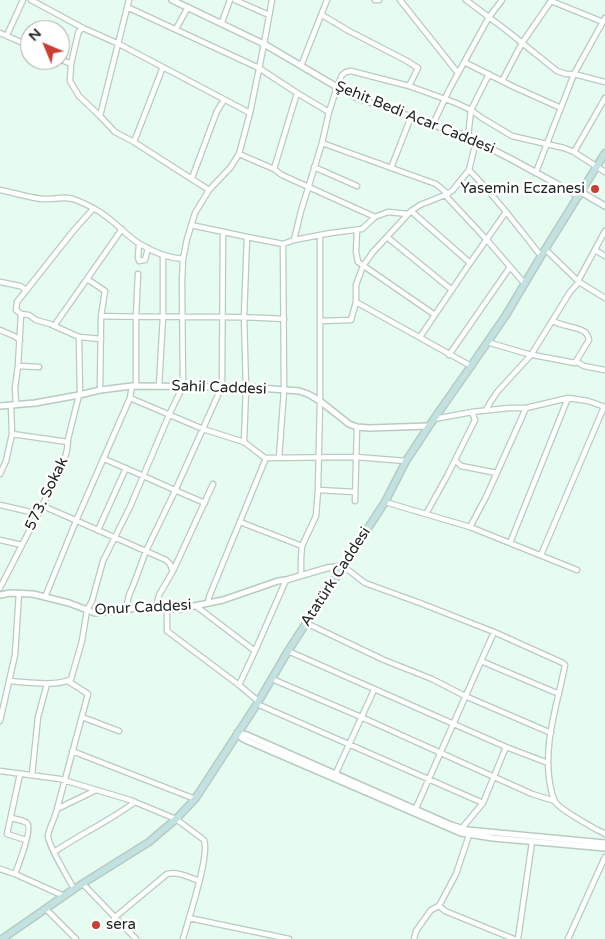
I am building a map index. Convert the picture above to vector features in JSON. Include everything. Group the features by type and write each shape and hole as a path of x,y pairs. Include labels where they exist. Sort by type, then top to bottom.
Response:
{"main road":[{"name":"Atatürk Caddesi","path":"1,939 74,889 149,842 176,819 195,799 385,502 406,461 506,315 605,154"}],"street":[{"path":"7,35 24,0"},
{"path":"31,0 250,113"},
{"path":"100,116 129,0"},
{"name":"Şehit Bedi Acar Caddesi","path":"172,0 222,22 367,102 468,137 605,206"},
{"path":"222,22 230,0"},
{"path":"235,0 269,15"},
{"path":"68,682 71,679 82,641 87,610 92,601 103,560 115,538 183,386 183,259 195,213 209,190 230,168 238,154 250,113 272,0"},
{"path":"301,66 327,0"},
{"path":"400,0 458,73"},
{"path":"466,0 557,71 605,82"},
{"path":"433,124 489,17 502,0"},
{"path":"502,81 522,43 551,0 604,20 574,74 536,172"},
{"path":"564,6 567,0"},
{"path":"128,7 259,68 329,112"},
{"path":"176,29 188,7"},
{"path":"322,15 418,68 409,86"},
{"path":"83,28 79,31 71,64 70,81 79,96 115,132 209,190"},
{"path":"0,33 20,41"},
{"path":"464,62 561,108"},
{"path":"134,142 164,67"},
{"path":"294,240 337,87 342,75 351,70 409,86 445,99 471,110 512,136 564,148 574,152 605,172"},
{"path":"468,137 471,110 489,74"},
{"path":"274,169 297,93"},
{"path":"574,152 605,98"},
{"path":"192,178 217,111 224,100"},
{"path":"391,168 410,117"},
{"path":"320,321 351,320 356,302 356,285 363,266 373,252 409,213 452,191 469,170 476,141"},
{"path":"322,144 436,184 525,284"},
{"path":"238,154 376,216"},
{"path":"314,167 357,186"},
{"path":"469,170 482,183 541,256"},
{"path":"0,190 42,199 70,198 106,216 139,244 173,259 183,259"},
{"path":"94,209 74,230 16,304 16,310 21,314 29,315 36,320 80,336 101,339"},
{"path":"191,225 283,244 294,240 362,229 376,216 388,212 409,213 470,263"},
{"path":"420,337 506,212"},
{"path":"54,326 122,229"},
{"path":"357,230 356,252 358,262 436,315"},
{"path":"126,609 129,595 146,551 204,429 222,386 222,232"},
{"path":"486,410 498,391 531,355 578,282 605,232"},
{"path":"301,575 302,546 316,516 318,490 320,236"},
{"path":"387,237 452,290"},
{"path":"244,442 246,387 244,317 247,238"},
{"path":"139,244 139,261 145,260 148,248"},
{"path":"279,458 284,390 283,244"},
{"path":"545,249 578,282 605,298"},
{"path":"595,250 605,256"},
{"path":"159,386 163,317 163,255"},
{"path":"449,355 510,266"},
{"path":"46,597 76,521 134,386 138,274"},
{"path":"87,279 105,291 101,316 100,390"},
{"path":"0,282 20,286 27,290"},
{"path":"356,302 471,366"},
{"path":"0,474 6,461 12,434 21,314"},
{"path":"101,316 284,319"},
{"path":"553,321 586,333 589,340 576,362"},
{"path":"0,330 20,340"},
{"name":"573. Sokak","path":"0,588 2,576 39,514 64,465 79,395 80,336"},
{"path":"487,342 531,355 573,364 576,362 584,366 605,370"},
{"path":"18,366 39,367"},
{"name":"Sahil Caddesi","path":"0,406 35,403 100,390 134,386 246,387 299,391 308,394 320,401 348,424 357,427"},
{"path":"130,398 204,429 244,442 265,458 356,457 406,461"},
{"path":"510,543 568,398"},
{"path":"355,501 357,427 369,428 431,423 472,412 526,408 568,398 588,401 604,407 542,555"},
{"path":"470,527 526,408"},
{"path":"426,514 475,420 472,412"},
{"path":"12,434 68,442"},
{"path":"208,603 266,458"},
{"path":"104,459 205,503"},
{"path":"455,460 461,466 496,473"},
{"path":"98,530 126,468"},
{"path":"156,607 159,595 173,570 213,484"},
{"path":"318,490 355,492"},
{"path":"385,502 470,527 577,570"},
{"path":"0,505 39,514"},
{"path":"43,506 166,560 173,570"},
{"path":"240,522 302,546"},
{"path":"0,540 22,544"},
{"path":"343,566 364,582 494,632 563,662 564,670 548,755 550,784 555,802"},
{"name":"Onur Caddesi","path":"0,595 33,594 69,603 95,613 148,606 180,609 223,600 301,575 343,566"},
{"path":"239,685 286,580"},
{"path":"0,721 16,646 19,593"},
{"path":"196,606 255,651"},
{"path":"168,609 167,631 239,685 257,703 483,803"},
{"path":"306,623 384,660 432,679 465,696 551,733"},
{"path":"416,808 494,632"},
{"path":"288,651 506,747 548,763"},
{"path":"481,661 559,694"},
{"path":"272,679 532,794 555,802 605,834"},
{"path":"9,681 47,684 68,682 88,694 48,836 59,863 74,889"},
{"path":"32,776 38,716 47,684"},
{"path":"336,773 374,690"},
{"path":"82,717 119,731"},
{"path":"237,734 248,734 467,830 605,843"},
{"path":"237,734 243,739 453,830 469,835 605,848"},
{"path":"462,828 483,803 506,747"},
{"path":"72,751 195,799"},
{"path":"0,771 64,780 135,802 176,819 204,840 206,845 205,856 183,939"},
{"path":"20,774 7,834 26,840"},
{"path":"57,809 96,790"},
{"path":"54,852 116,816 135,802"},
{"path":"11,818 27,823 29,826 15,874"},
{"path":"414,939 416,931 430,910 439,906 456,874 469,835"},
{"path":"439,906 445,912 516,939 532,842"},
{"path":"568,939 605,857"},
{"path":"0,869 64,896"},
{"path":"114,918 167,874 172,872 178,873 199,881"},
{"path":"83,884 136,939"},
{"path":"46,909 76,939"},
{"path":"189,918 289,939"}],"place":[{"name":"Yasemin Eczanesi","path":"595,189"},
{"name":"sera","path":"96,925"}]}
